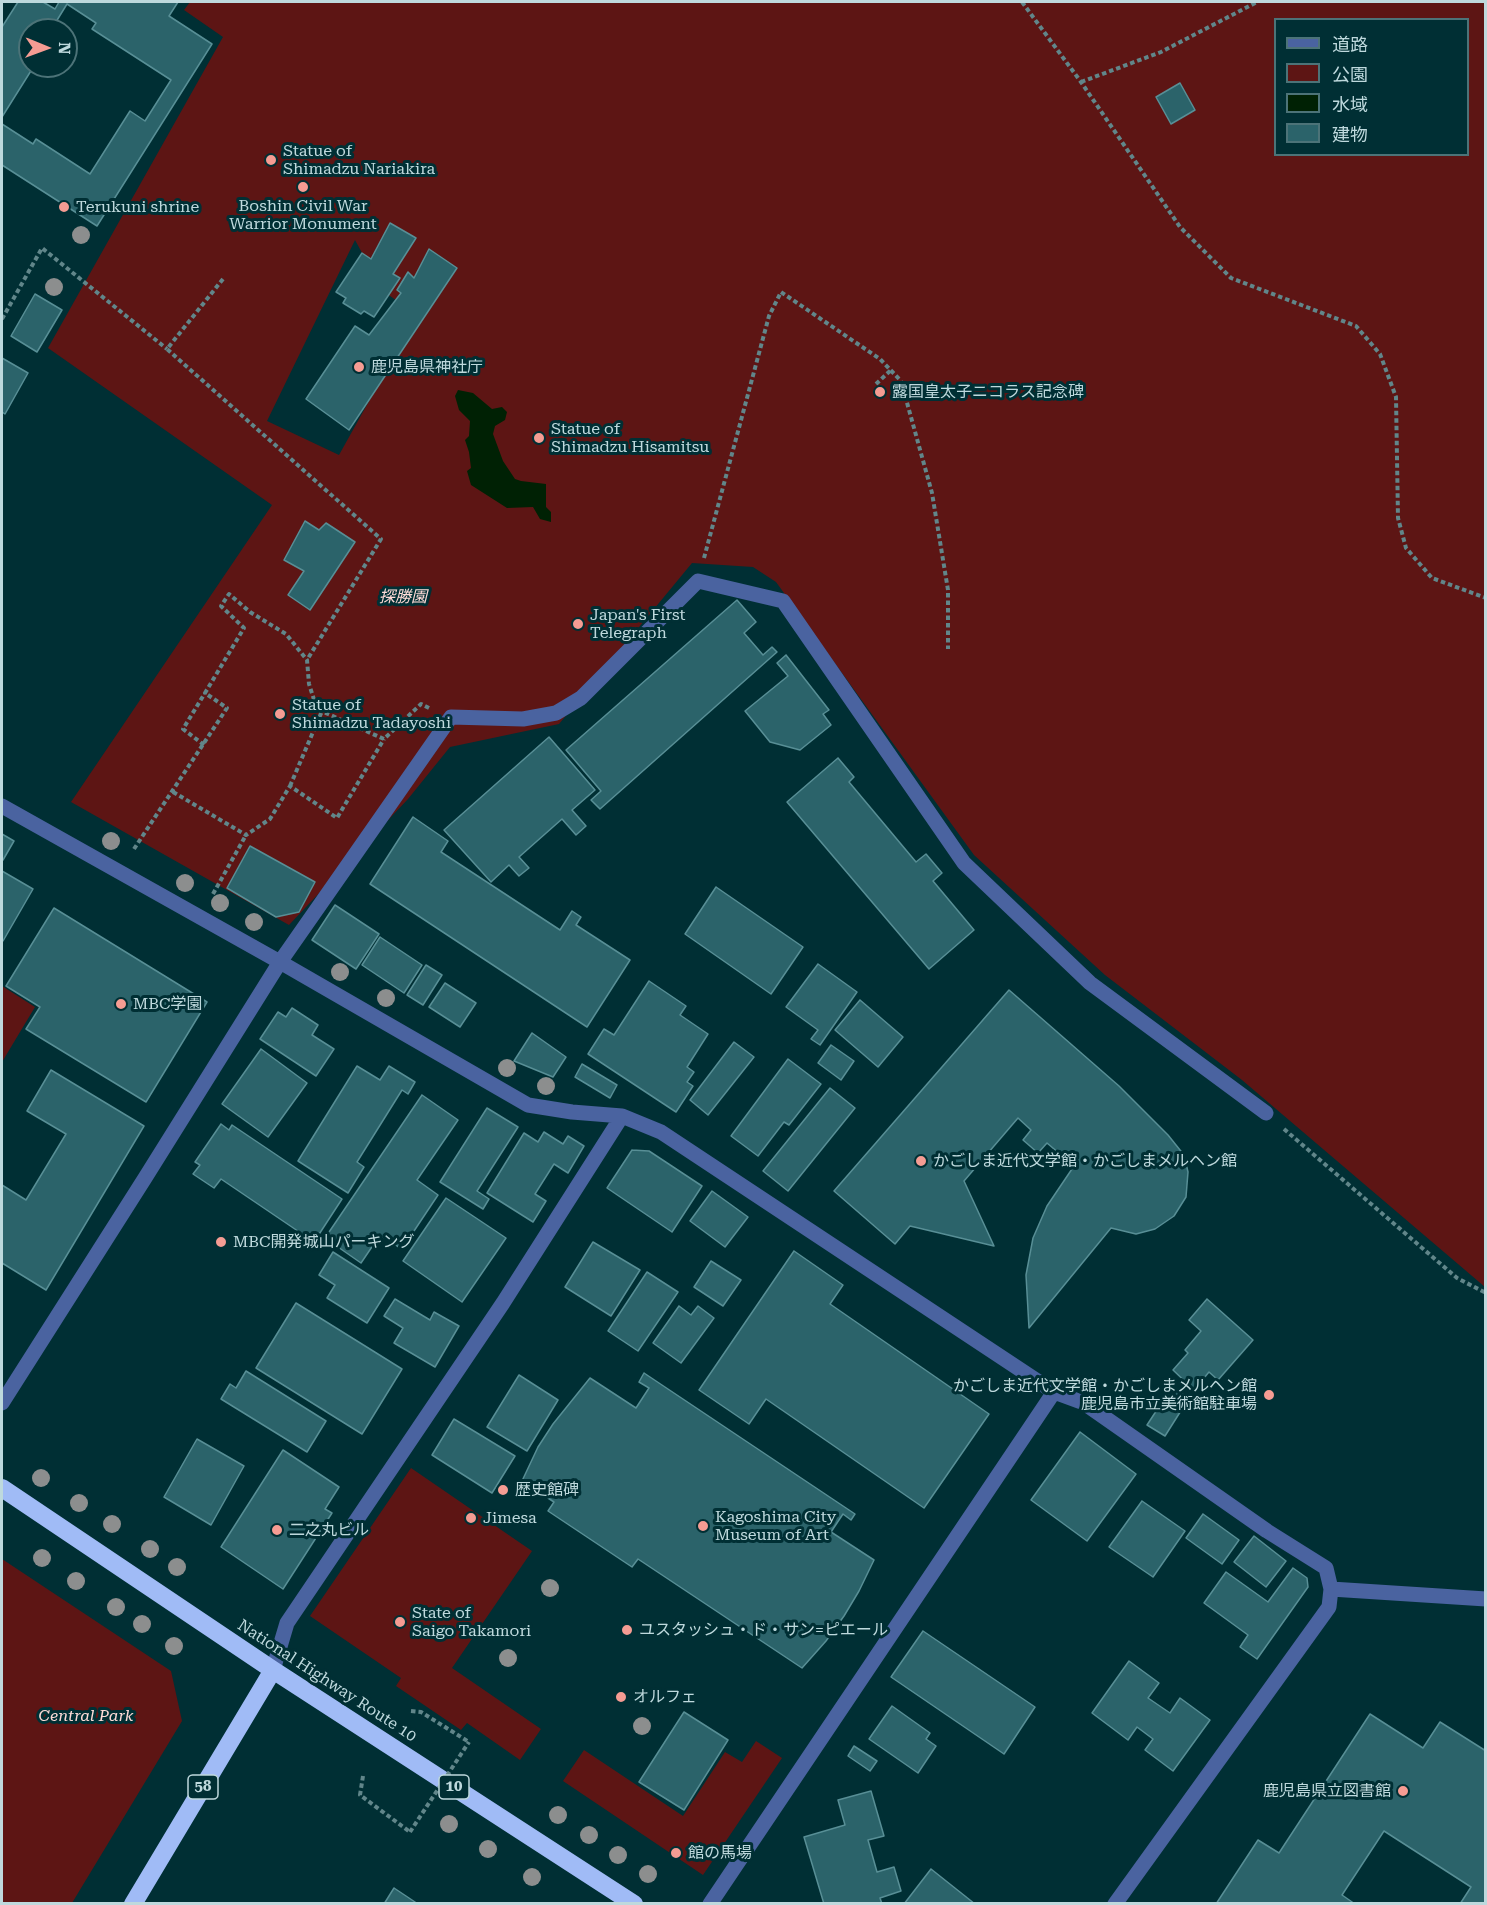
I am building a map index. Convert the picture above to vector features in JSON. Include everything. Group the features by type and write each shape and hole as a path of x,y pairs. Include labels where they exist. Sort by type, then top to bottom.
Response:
{"highway":[{"name":"National Highway Route 10","path":"2,1488 273,1670 634,1904"},
{"name":"58","path":"133,1904 273,1670"}],"street":[{"path":"2,1404 280,962 451,717 523,719 556,713 581,698 698,581 783,601 964,863 1090,983 1266,1113"},
{"path":"2,806 528,1105 572,1112 622,1116 661,1132 1054,1392 1084,1403 1267,1531 1326,1568 1331,1589 1329,1607 1115,1904"},
{"path":"273,1670 287,1623 503,1303 622,1116"},
{"path":"710,1904 1054,1392"},
{"path":"1331,1589 1485,1599"}],"path":[{"path":"1022,2 1081,82 1180,227 1231,278 1356,326 1380,354 1396,397 1398,518 1406,548 1432,578 1485,598"},
{"path":"1081,82 1161,52 1257,2"},
{"path":"2,318 42,248 167,349 381,539 307,660"},
{"path":"167,349 223,279"},
{"path":"698,581 769,316 781,292 880,359 901,381 932,493 948,590 948,649"},
{"path":"876,384 891,370"},
{"path":"204,745 183,729 244,628 221,606 229,594 250,612 286,634 307,660 317,709 384,739"},
{"path":"135,849 227,708 205,693"},
{"path":"290,786 337,818 384,739 421,704 451,717"},
{"path":"213,894 246,835 270,819 290,786 322,711"},
{"path":"173,792 246,835"},
{"path":"1266,1113 1457,1278 1485,1293"},
{"path":"363,1776 360,1795 410,1832 470,1742 421,1712 411,1711"}],"green space":[{"name":"探勝園","path":"190,2 1485,2 1485,1287 1242,1080 1105,975 974,855 776,582 753,567 692,563 559,724 450,747 408,799 289,925 71,802 272,505 48,348 223,37 184,10","holes":["355,240 383,291 417,315 339,455 267,421"]},
{"path":"2,986 35,1007 2,1062"},
{"path":"411,1468 532,1551 452,1668 541,1729 520,1760 467,1723 461,1730 396,1686 401,1678 310,1616"},
{"name":"Central Park","path":"2,1559 171,1671 182,1721 72,1903 2,1903"},
{"path":"756,1741 782,1758 703,1875 563,1781 584,1750 683,1816 725,1752 742,1762"}],"water":[{"path":"458,390 473,393 492,409 502,407 507,412 505,420 495,426 493,434 503,461 515,479 546,484 546,507 551,512 551,522 540,519 533,507 507,508 471,485 467,471 471,468 469,452 465,440 469,436 470,421 459,410 455,396"}],"building":[{"path":"18,2 43,2 55,9 59,2 178,2 169,16 212,44 97,226 2,165 2,124 33,144 36,139 90,174 130,111 145,121 171,80 92,29 96,23 67,4 58,18 18,18 18,78 26,78 2,117 2,27"},
{"path":"1180,83 1195,110 1171,124 1156,97"},
{"path":"390,223 416,238 393,274 400,278 374,317 364,311 361,314 343,303 346,298 336,292 362,253 371,259"},
{"name":"鹿児島県神社庁","path":"429,249 457,268 349,430 306,399 355,326 369,335 401,293 397,290 408,272 414,278"},
{"path":"35,294 62,310 37,352 11,336"},
{"path":"2,358 28,373 5,414 2,412"},
{"path":"305,521 319,530 326,523 355,542 310,610 288,595 304,571 284,560"},
{"path":"737,600 756,622 744,633 763,655 772,647 777,652 600,809 591,800 601,791 566,750"},
{"path":"786,655 829,710 823,714 831,725 800,750 770,742 745,711 788,676 777,663"},
{"path":"549,737 595,790 572,810 586,826 576,835 562,819 519,857 529,868 519,876 509,865 491,882 444,830"},
{"path":"838,758 854,777 849,782 916,862 926,854 942,873 933,881 974,930 929,969 787,802"},
{"path":"413,817 448,841 441,852 560,930 572,911 581,917 576,925 630,960 587,1027 370,884"},
{"path":"2,834 14,841 3,860 2,859"},
{"path":"250,846 315,882 299,912 276,917 227,888"},
{"path":"2,871 33,889 3,941 2,940"},
{"path":"716,887 803,947 771,994 685,934"},
{"path":"335,905 379,934 356,969 312,940"},
{"name":"MBC学園","path":"54,908 207,1002 146,1102 26,1029 40,1007 6,986"},
{"path":"380,937 422,965 404,993 362,965"},
{"path":"818,964 857,992 820,1045 811,1039 818,1030 786,1007"},
{"path":"426,965 442,975 423,1005 407,995"},
{"path":"649,981 686,1006 680,1015 708,1034 687,1067 694,1072 687,1082 693,1086 676,1112 588,1054 604,1029 614,1035"},
{"path":"445,983 476,1003 460,1027 429,1007"},
{"name":"かごしま近代文学館・かごしまメルヘン館","path":"1009,990 1119,1086 1168,1135 1184,1155 1188,1172 1186,1197 1174,1216 1155,1229 1136,1234 1111,1228 1029,1328 1026,1275 1033,1238 1047,1206 1074,1166 1047,1143 1038,1153 1023,1140 1031,1130 1018,1118 964,1181 994,1246 910,1226 895,1244 834,1191"},
{"path":"860,1000 903,1037 878,1067 835,1030"},
{"path":"292,1008 318,1025 312,1035 334,1049 316,1076 260,1039 278,1012 286,1017"},
{"path":"532,1033 566,1057 553,1077 514,1061"},
{"path":"734,1042 754,1057 708,1115 690,1100"},
{"path":"831,1045 854,1061 841,1080 818,1063"},
{"path":"261,1049 307,1083 268,1137 222,1104"},
{"path":"788,1059 821,1084 789,1125 784,1122 758,1156 731,1136"},
{"path":"582,1064 617,1085 610,1098 575,1077"},
{"path":"357,1066 380,1080 389,1066 415,1082 408,1094 402,1090 357,1162 364,1167 348,1193 298,1161"},
{"path":"51,1070 144,1126 46,1290 2,1263 2,1185 26,1200 66,1134 27,1111"},
{"path":"830,1088 855,1108 788,1191 763,1171"},
{"path":"422,1095 458,1120 417,1180 438,1195 402,1249 380,1235 361,1263 325,1238"},
{"path":"487,1108 518,1127 477,1191 489,1199 483,1209 440,1182"},
{"path":"221,1124 229,1130 232,1125 342,1199 314,1242 221,1179 214,1188 193,1174 200,1165 195,1162"},
{"path":"544,1132 563,1144 568,1136 584,1146 568,1173 554,1164 535,1194 546,1201 533,1222 487,1193 524,1133 538,1142"},
{"path":"632,1150 649,1151 702,1186 672,1232 607,1188"},
{"path":"712,1191 748,1217 725,1247 690,1221"},
{"path":"446,1198 506,1238 462,1302 403,1261"},
{"path":"593,1242 640,1270 611,1316 565,1287"},
{"path":"794,1251 843,1285 830,1304 989,1414 924,1508 766,1399 749,1424 699,1390"},
{"path":"333,1252 389,1288 367,1323 327,1298 335,1285 319,1275"},
{"path":"711,1261 741,1280 723,1306 694,1287"},
{"path":"647,1272 678,1292 638,1351 608,1331"},
{"path":"395,1299 430,1320 434,1312 459,1326 435,1367 394,1343 403,1328 384,1316"},
{"path":"1207,1299 1253,1340 1218,1380 1209,1372 1194,1390 1173,1370 1188,1353 1185,1350 1201,1331 1189,1320"},
{"path":"296,1303 402,1369 362,1434 256,1368"},
{"path":"679,1306 691,1315 698,1306 714,1318 681,1363 653,1343"},
{"path":"246,1371 326,1421 307,1452 221,1399 230,1384 236,1388"},
{"name":"Kagoshima City Museum of Art","path":"644,1373 855,1514 851,1520 843,1514 831,1532 874,1560 844,1616 802,1668 638,1559 632,1567 548,1511 554,1502 522,1481 538,1447 553,1424 590,1378 636,1408 649,1388 639,1382"},
{"path":"519,1375 558,1400 527,1451 487,1427"},
{"path":"1172,1387 1189,1398 1165,1436 1147,1425"},
{"path":"454,1419 515,1456 492,1493 432,1455"},
{"path":"1080,1432 1136,1474 1087,1541 1031,1500"},
{"path":"197,1439 244,1466 211,1525 164,1497"},
{"name":"二之丸ビル","path":"283,1450 339,1487 325,1509 332,1513 283,1589 221,1547"},
{"path":"1142,1501 1185,1531 1153,1577 1109,1547"},
{"path":"1203,1514 1239,1540 1222,1564 1186,1538"},
{"path":"1254,1536 1286,1561 1266,1587 1234,1562"},
{"path":"1293,1568 1307,1578 1308,1587 1257,1659 1240,1647 1248,1635 1204,1603 1226,1572 1268,1602"},
{"path":"923,1631 1035,1707 1004,1754 891,1677"},
{"path":"1129,1661 1159,1683 1148,1698 1170,1713 1180,1698 1210,1720 1173,1771 1145,1750 1153,1739 1137,1727 1128,1740 1092,1713"},
{"path":"892,1706 930,1733 926,1739 936,1746 918,1773 869,1739"},
{"path":"684,1712 728,1740 684,1810 639,1782"},
{"name":"鹿児島県立図書館","path":"1370,1714 1423,1748 1440,1722 1486,1751 1486,1904 1460,1904 1471,1887 1384,1831 1342,1895 1355,1904 1216,1904 1258,1840 1279,1853"},
{"path":"854,1746 877,1761 870,1771 848,1756"},
{"path":"871,1791 884,1836 868,1840 877,1872 894,1867 901,1891 880,1898 882,1904 824,1904 804,1837 845,1825 838,1800"},
{"path":"931,1869 975,1904 904,1904"},
{"path":"394,1888 418,1904 384,1904"}],"place":[{"name":"Statue of Shimadzu Nariakira","path":"271,160"},
{"name":"Boshin Civil War Warrior Monument","path":"303,187"},
{"name":"Terukuni shrine","path":"64,207"},
{"name":"鹿児島県神社庁","path":"359,367"},
{"name":"露国皇太子ニコラス記念碑","path":"880,392"},
{"name":"Statue of Shimadzu Hisamitsu","path":"539,438"},
{"name":"Japan's First Telegraph","path":"578,624"},
{"name":"Statue of Shimadzu Tadayoshi","path":"280,714"},
{"name":"MBC学園","path":"121,1004"},
{"name":"かごしま近代文学館・かごしまメルヘン館","path":"921,1161"},
{"name":"MBC開発城山パーキング","path":"221,1242"},
{"name":"かごしま近代文学館・かごしまメルヘン館 鹿児島市立美術館駐車場","path":"1269,1395"},
{"name":"歴史館碑","path":"503,1490"},
{"name":"Jimesa","path":"471,1518"},
{"name":"Kagoshima City Museum of Art","path":"703,1526"},
{"name":"二之丸ビル","path":"277,1530"},
{"name":"State of Saigo Takamori","path":"400,1622"},
{"name":"ユスタッシュ・ド・サン=ピエール","path":"627,1630"},
{"name":"オルフェ","path":"621,1697"},
{"name":"鹿児島県立図書館","path":"1403,1791"},
{"name":"館の馬場","path":"676,1853"}]}
